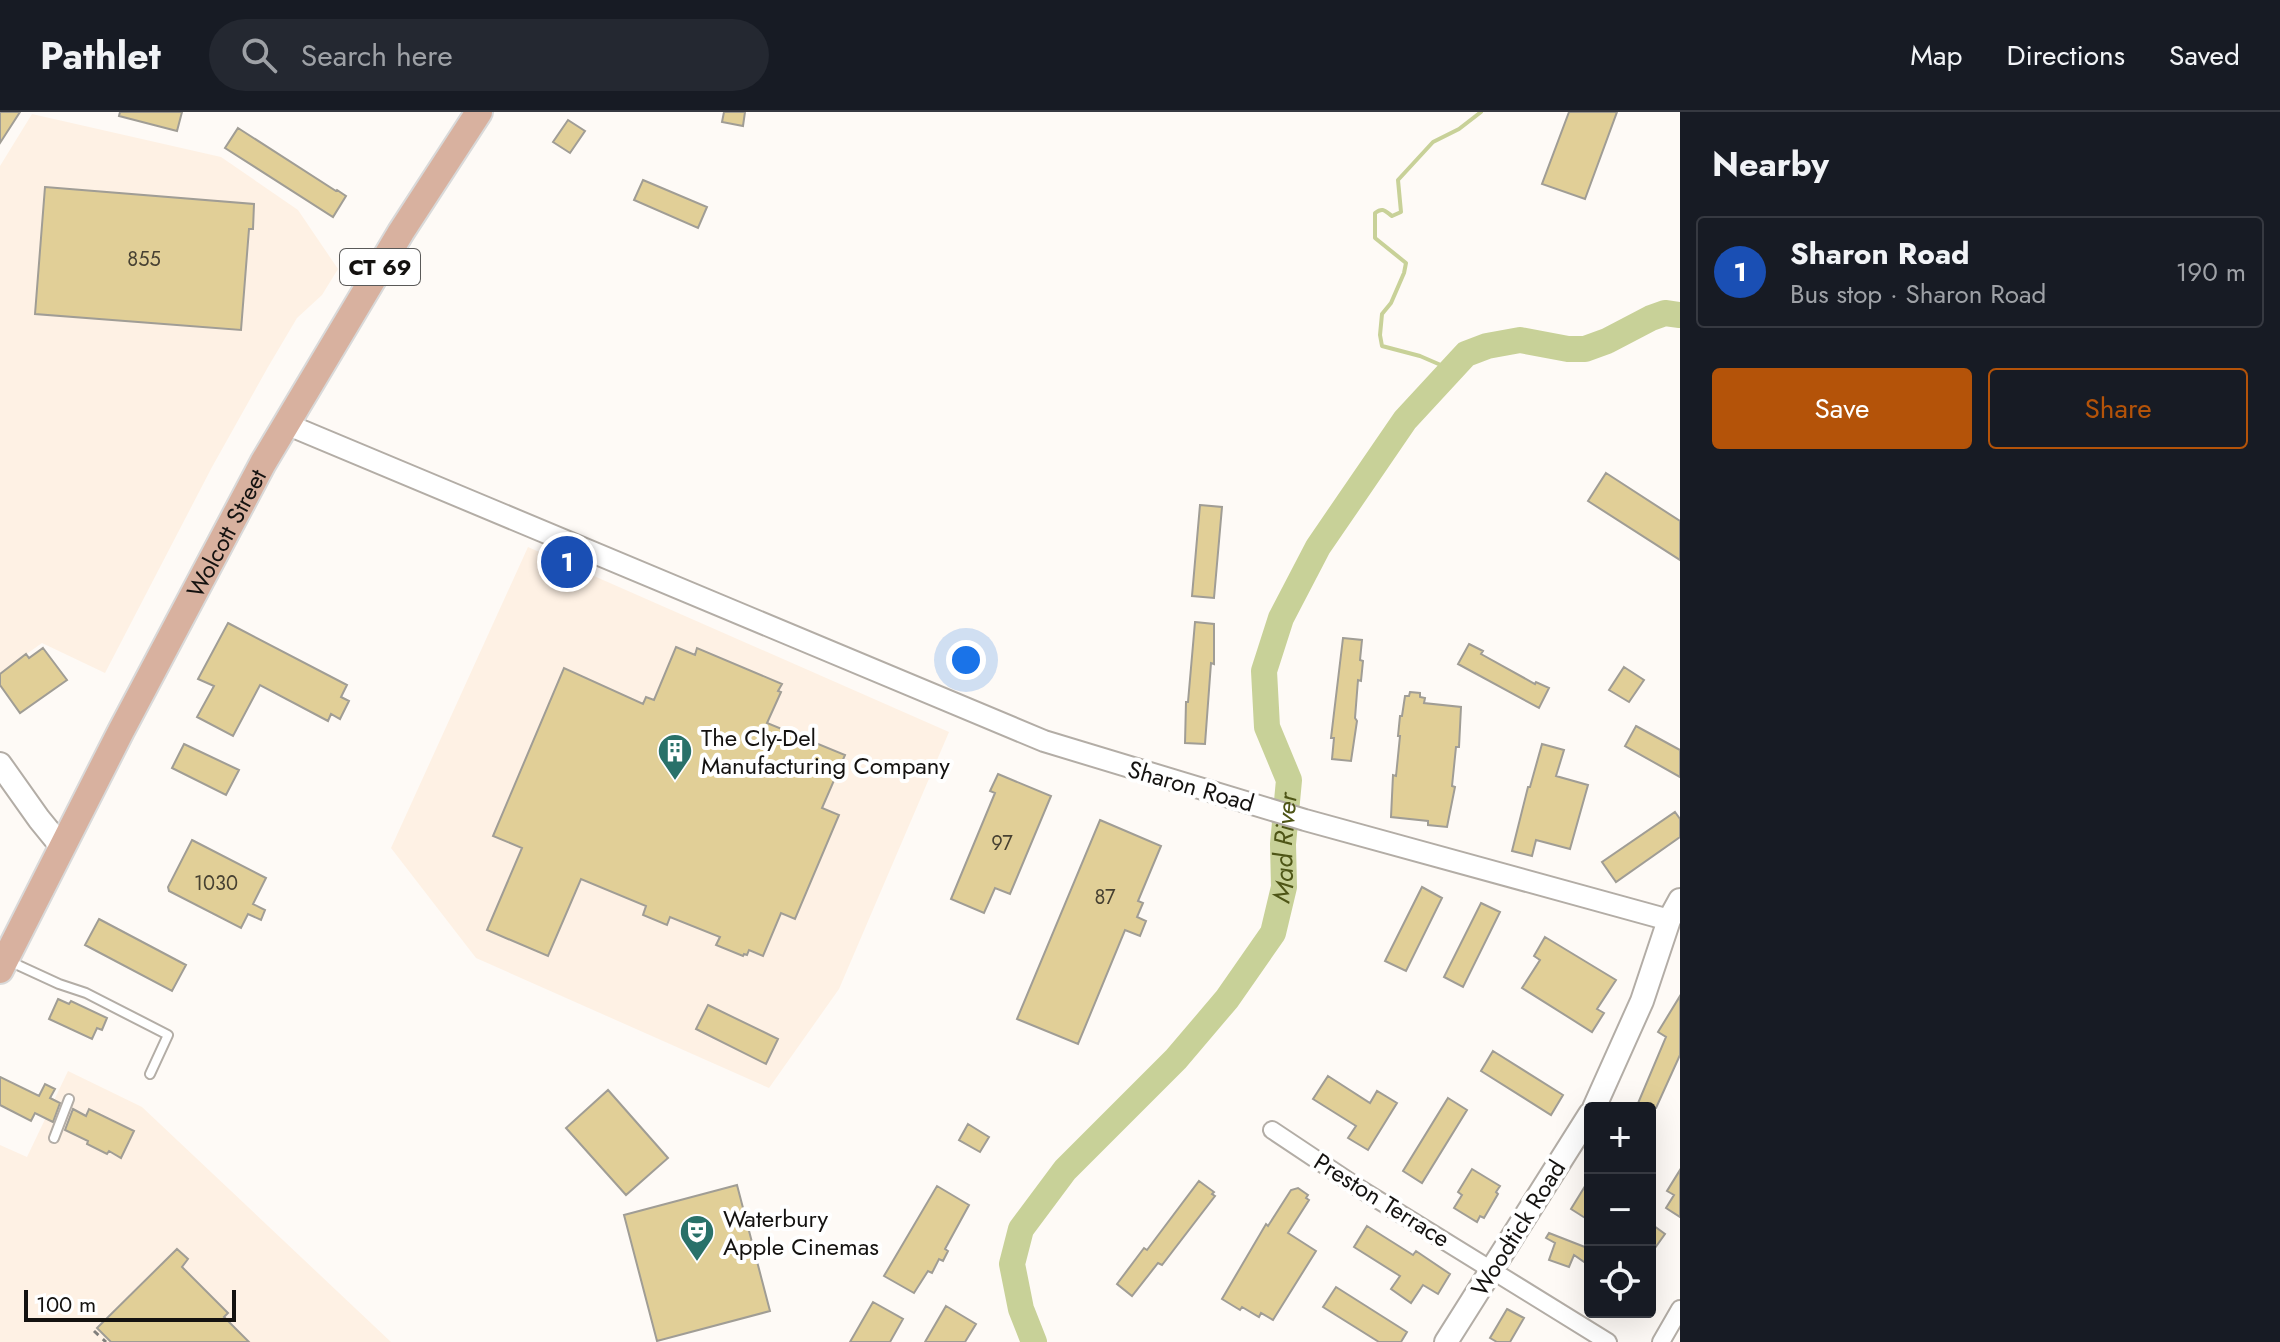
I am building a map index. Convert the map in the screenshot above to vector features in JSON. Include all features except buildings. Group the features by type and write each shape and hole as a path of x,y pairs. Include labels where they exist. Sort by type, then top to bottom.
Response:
{"main road":[{"name":"Wolcott Street","path":"3,965 61,846 286,424 401,232 479,112"},
{"path":"0,764 61,846"},
{"path":"1597,1102 1642,1001 1669,920 1680,900"},
{"name":"Woodtick Road","path":"1446,1342 1584,1124"}],"street":[{"name":"Sharon Road","path":"286,424 1044,741 1305,820 1669,920"},
{"name":"Preston Terrace","path":"1272,1130 1362,1190 1608,1342"},
{"path":"1661,1342 1680,1309"}],"lane":[{"path":"3,965 86,993 168,1035 150,1074"},
{"path":"54,1138 69,1099"}],"path":[{"path":"94,1331 106,1342"}],"shaded area":[{"path":"32,114 221,157 298,210 338,269 322,295 297,318 268,367 212,467 105,673 42,643 0,673 0,166"},
{"path":"528,547 949,732 839,989 769,1088 476,958 391,848"},
{"path":"68,1071 142,1107 391,1342 0,1342 0,1145 27,1157"}],"waterway":[{"path":"1450,369 1420,356 1382,346 1382,314 1391,303 1406,263 1375,238 1375,213 1382,210 1392,216 1401,212 1398,180 1433,142 1459,129 1481,112"},
{"name":"Mad River","path":"1034,1342 1021,1309 1012,1264 1021,1229 1065,1170 1176,1059 1227,999 1273,933 1284,887 1283,844 1289,780 1267,727 1264,671 1281,618 1318,547 1405,420 1466,354 1487,346 1520,340 1585,349 1651,318 1665,313 1680,315"}],"place":[{"name":"Sharon Road","path":"567,562"},
{"name":"The Cly-Del Manufacturing Company","path":"675,782"},
{"name":"Waterbury Apple Cinemas","path":"697,1263"}]}
